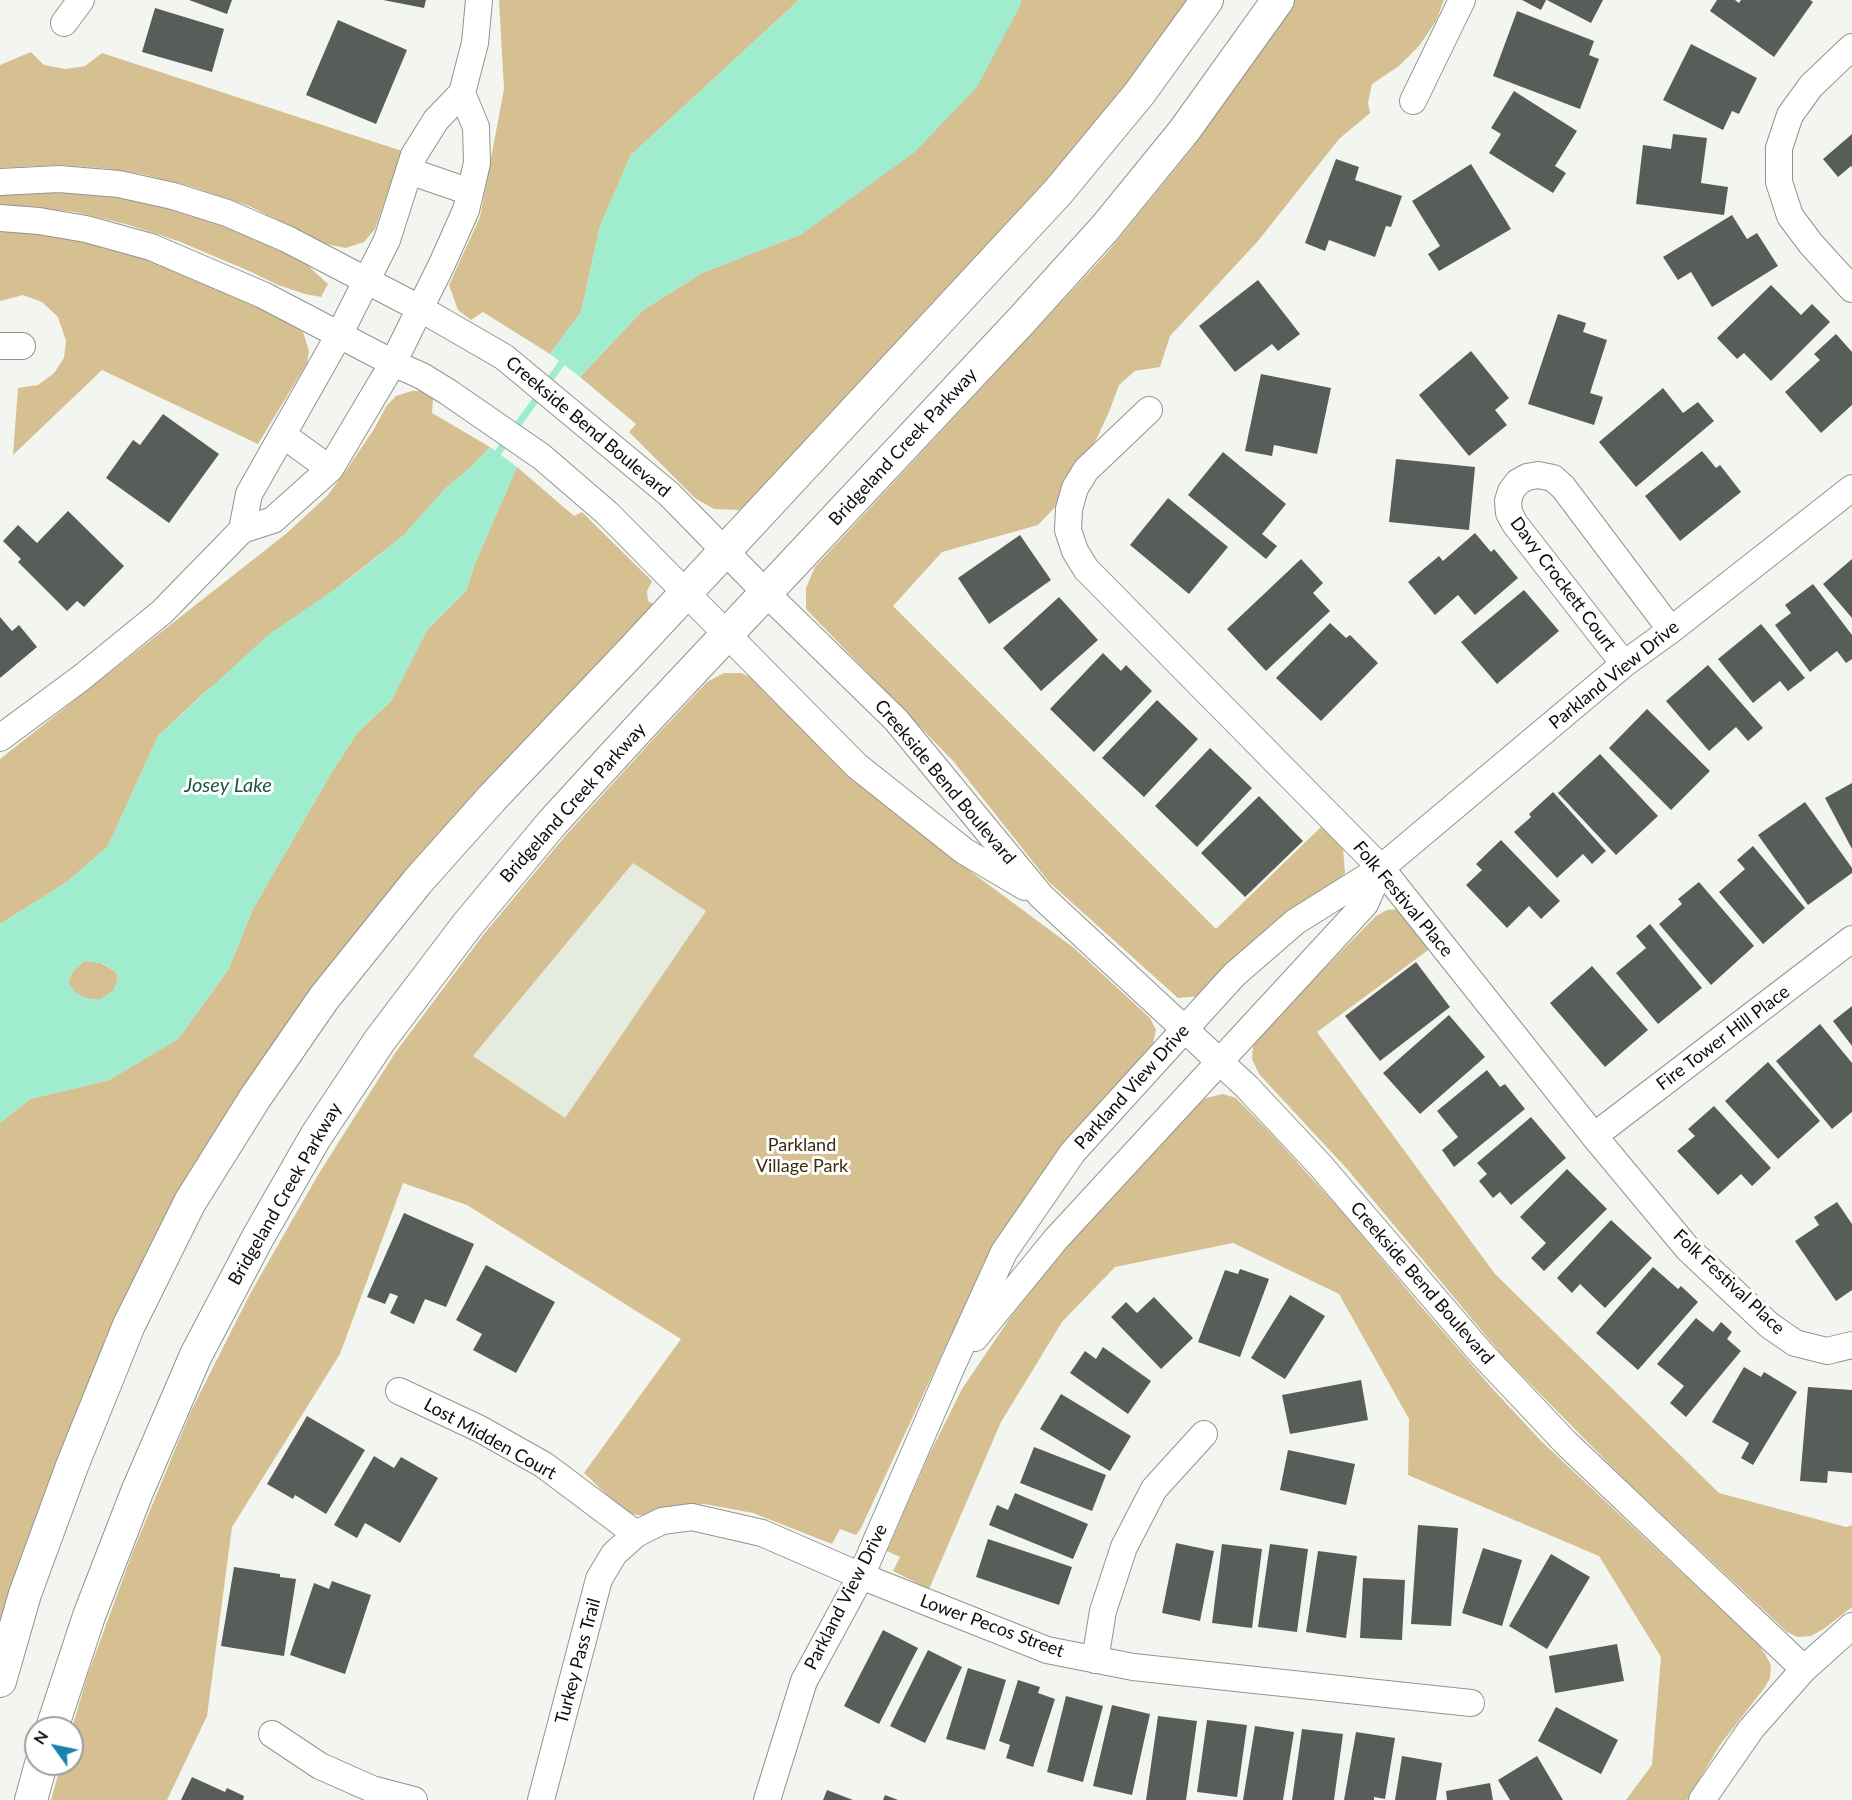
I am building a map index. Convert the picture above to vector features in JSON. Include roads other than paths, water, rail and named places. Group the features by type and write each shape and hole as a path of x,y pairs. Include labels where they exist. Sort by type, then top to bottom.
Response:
{"main road":[{"path":"0,1681 25,1594 72,1466 129,1325 190,1202 255,1098 324,998 418,881 493,797 686,593 1058,192 1139,94 1206,0"},
{"name":"Bridgeland Creek Parkway","path":"56,1716 97,1596 137,1492 196,1354 256,1239 316,1136 380,1040 468,924 552,823 1105,228 1184,131 1278,0"},
{"path":"31,1800 37,1776"}],"street":[{"path":"64,23 81,0"},
{"path":"242,530 249,494 339,335 387,240 414,155 436,120 462,93 475,43 479,0"},
{"path":"1413,101 1462,0"},
{"path":"1852,47 1811,86 1790,115 1779,148 1779,182 1790,216 1811,244 1852,290"},
{"path":"0,738 81,678 162,612 242,530 273,520 330,469 393,363 421,309 466,210 477,163 476,127 462,93"},
{"path":"409,171 470,192"},
{"name":"Creekside Bend Boulevard","path":"0,182 22,179 59,179 109,183 173,196 227,213 287,239 368,281 504,357 669,494 896,720 1041,896 1247,1087 1320,1165 1482,1354 1566,1443 1804,1669"},
{"name":"Creekside Bend Boulevard","path":"0,218 39,221 86,229 151,247 263,295 422,376 448,392 542,457 606,513 857,766 964,850 1041,896"},
{"name":"Folk Festival Place","path":"1149,410 1086,470 1075,488 1069,509 1068,530 1075,551 1086,569 1382,868 1594,1136 1688,1249 1769,1325 1796,1343 1827,1351 1852,1345"},
{"path":"283,435 330,469"},
{"name":"Davy Crockett Court","path":"1624,664 1515,524 1509,513 1508,501 1511,491 1518,482 1538,475 1553,478 1563,487 1671,630"},
{"name":"Parkland View Drive","path":"767,1800 804,1681 861,1576 1004,1252 1073,1152 1234,975 1295,922 1382,868 1624,664 1671,630 1852,488"},
{"name":"Parkland View Drive","path":"952,1366 1056,1239 1365,904 1382,868"},
{"name":"Fire Tower Hill Place","path":"1594,1136 1852,939"},
{"name":"Lost Midden Court","path":"399,1391 480,1429 544,1465 636,1534"},
{"path":"1095,1660 1102,1611 1124,1547 1154,1489 1204,1434"},
{"name":"Lower Pecos Street","path":"636,1534 662,1521 692,1517 762,1533 861,1576 1047,1650 1095,1660 1133,1667 1471,1704"},
{"name":"Turkey Pass Trail","path":"541,1800 599,1579 614,1554 636,1534"},
{"path":"1702,1800 1751,1729 1804,1669 1852,1626"},
{"path":"272,1734 321,1766 372,1789 414,1800"}],"water":[{"path":"799,0 1021,0 1020,6 977,87 915,152 802,234 702,273 643,310 580,377 550,354 581,312 600,226 631,155"},
{"name":"Josey Lake","path":"490,447 517,467 475,563 466,591 427,630 391,701 357,733 330,775 253,909 228,970 178,1039 109,1080 30,1099 0,1123 0,924 67,882 108,846 158,736 268,635 348,580 404,535 446,488","holes":["85,961 102,963 116,972 118,980 113,991 99,1000 85,998 75,992 68,982 73,971"]}],"waterway":[{"path":"546,385 566,357"},
{"path":"513,431 540,394"},
{"path":"492,461 507,440"}],"park label":[{"name":"Parkland Village Park","path":"802,1155"}]}
